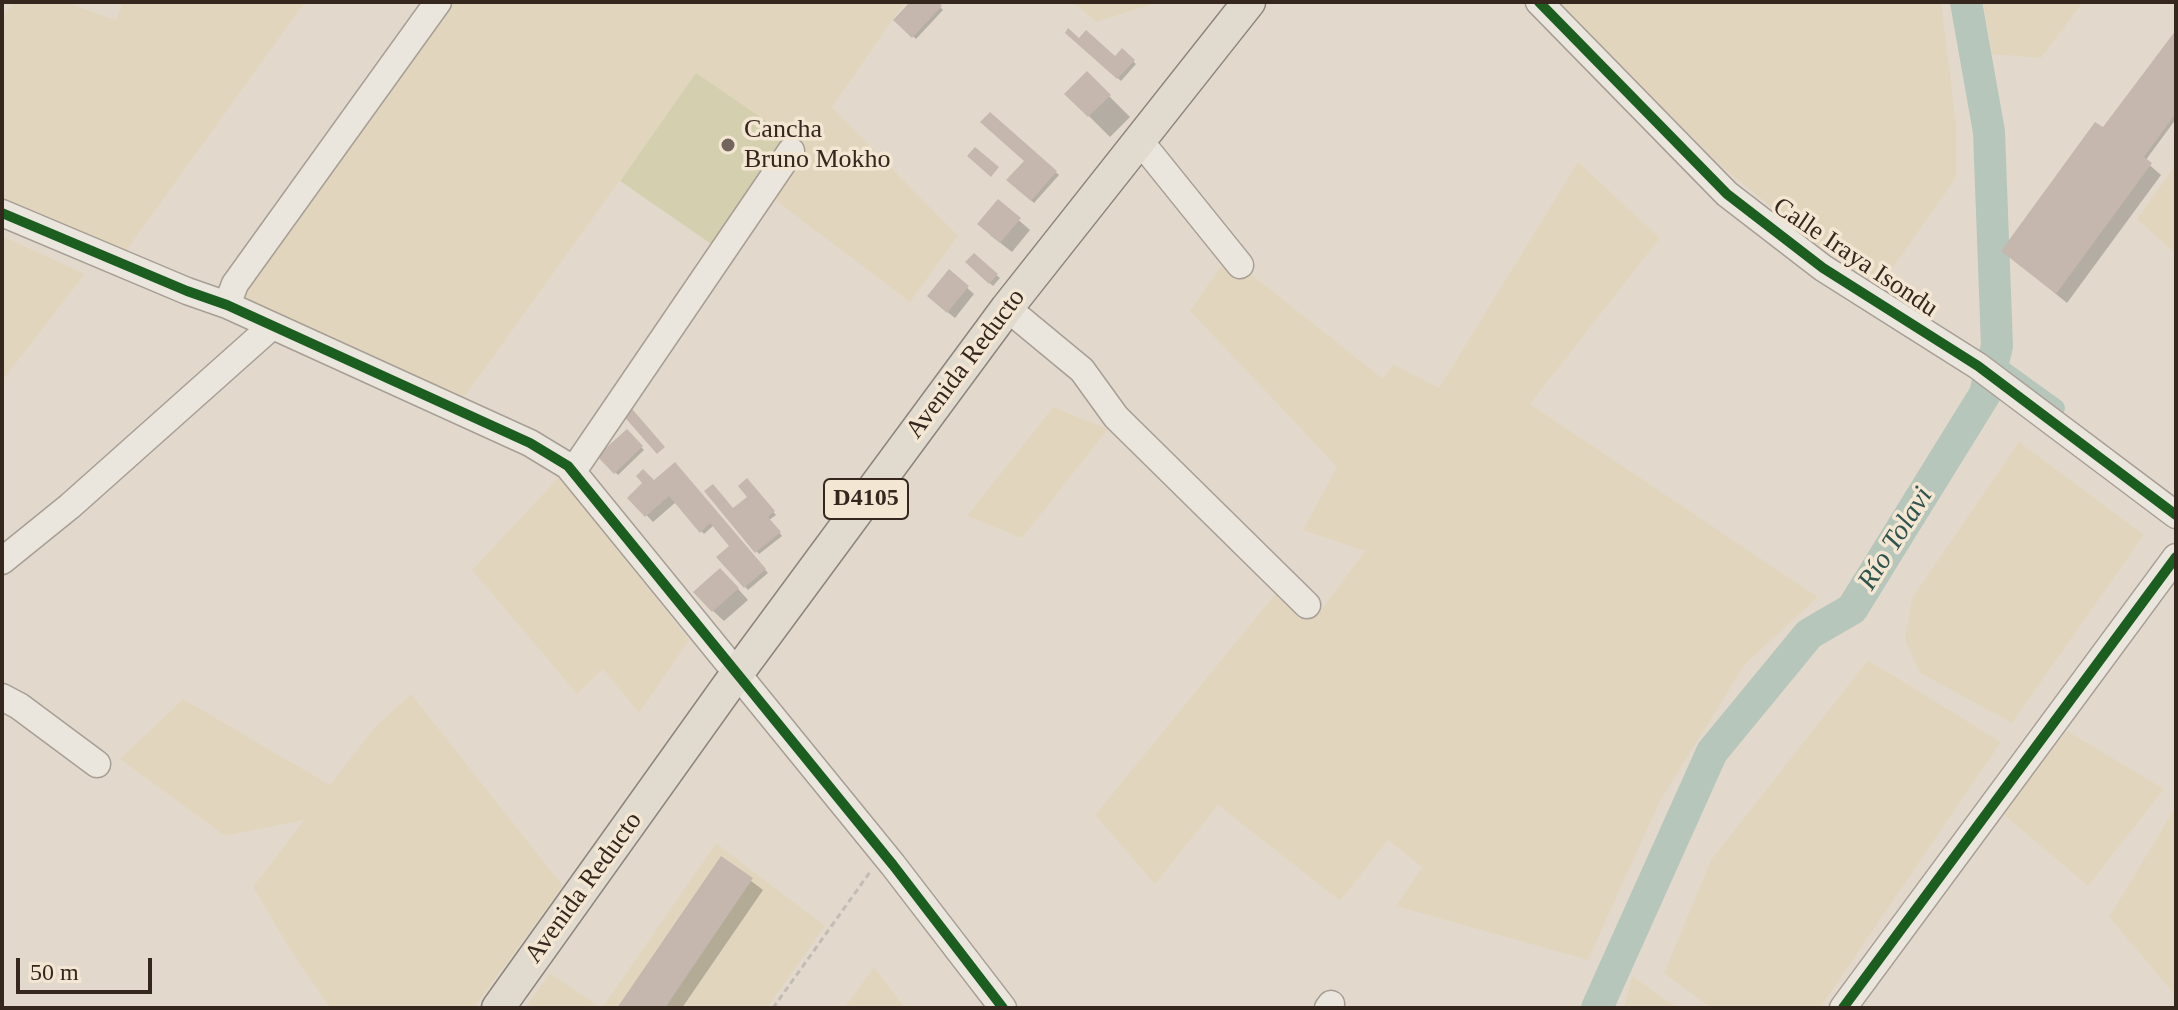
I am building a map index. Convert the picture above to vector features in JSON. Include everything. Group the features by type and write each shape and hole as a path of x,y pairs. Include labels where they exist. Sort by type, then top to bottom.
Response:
{"main road":[{"name":"Avenida Reducto","path":"498,1008 1007,308 1249,2"}],"street":[{"path":"227,305 235,284 438,2"},
{"name":"Calle Iraya Isondu","path":"1539,2 1727,194 1823,268 1978,366 2176,515"},
{"path":"1140,141 1240,265"},
{"path":"573,471 791,151"},
{"path":"2,213 227,305 530,443 573,471 884,853 1003,1008"},
{"path":"1007,308 1082,370 1116,417 1307,605"},
{"path":"2,561 70,506 272,326"},
{"path":"1843,1008 2176,557"},
{"path":"2,697 19,706 97,764"}],"path":[{"path":"773,1008 884,853"}],"shaded area":[{"path":"14,2 65,2 116,20 123,2 305,2 123,255 2,203 2,18"},
{"path":"453,2 905,2 832,107 958,236 910,302 771,197 696,74 463,399 241,297"},
{"path":"1073,2 1159,2 1096,22"},
{"path":"1558,2 1941,2 1956,124 1956,178 1879,287 1816,244 1720,165"},
{"path":"1983,2 2083,2 2041,58 1992,54"},
{"path":"696,73 794,140 717,248 620,181"},
{"path":"1578,162 1660,238 1530,404 1818,597 1745,664 1660,801 1588,960 1396,906 1422,867 1388,840 1340,901 1218,805 1155,884 1095,815 1276,593 1319,613 1365,551 1303,530 1337,467 1190,311 1228,256 1383,379 1393,364 1439,388"},
{"path":"2176,164 2176,254 2137,219"},
{"path":"2,236 85,274 2,381"},
{"path":"1053,407 1108,429 1022,538 967,516"},
{"path":"2019,442 2144,535 2012,723 1920,673 1905,640 1912,598"},
{"path":"560,476 689,640 639,713 603,669 577,694 472,570"},
{"path":"1868,660 2001,742 1820,1008 1711,1008 1664,973 1711,860"},
{"path":"411,694 563,886 474,1008 330,1008 253,887 304,820 225,836 120,759 183,699 330,785 374,728"},
{"path":"2067,731 2164,789 2088,886 2002,813"},
{"path":"2176,806 2176,996 2109,917"},
{"path":"716,843 825,926 767,1008 602,1008"},
{"path":"874,967 905,1008 844,1008"},
{"path":"550,973 602,1008 525,1008"},
{"path":"1632,976 1678,1008 1624,1008"}],"building":[{"path":"910,2 938,2 942,6 912,38 893,20"},
{"path":"1068,28 1079,38 1086,30 1115,56 1122,48 1135,60 1117,79 1065,33"},
{"path":"2176,30 2176,113 2144,157 2152,163 2056,294 2001,251 2095,122 2103,127"},
{"path":"1087,71 1111,95 1088,117 1064,94"},
{"path":"990,112 1057,171 1031,201 1006,180 1024,161 980,122"},
{"path":"975,147 999,167 991,177 967,156"},
{"path":"998,199 1021,218 1000,243 977,224"},
{"path":"974,253 998,274 989,284 965,262"},
{"path":"949,269 969,286 947,313 927,296"},
{"path":"627,403 665,447 657,454 621,413"},
{"path":"627,429 643,446 614,474 597,456"},
{"path":"675,462 766,569 744,588 716,557 729,546 710,523 700,533 669,496 645,517 627,498 642,483 636,476 643,469 654,480"},
{"path":"747,478 775,511 768,517 781,532 755,553 704,491 713,484 733,508 747,497 738,486"},
{"path":"720,568 739,588 712,612 693,592"},
{"path":"721,856 753,878 665,1008 617,1008"}],"waterway":[{"name":"Río Tolavi","path":"1597,1008 1712,752 1809,634 1852,609 1985,394 1997,346 1989,132 1966,2"},
{"path":"1992,362 2056,408"}],"cycle path":[{"path":"1539,2 1727,194 1823,268 1978,366 2176,515"},
{"path":"2,213 227,305 530,443 568,466 893,865 1003,1008"},
{"path":"1843,1008 2176,557"}],"place":[{"name":"Cancha Bruno Mokho","path":"728,145"}]}
